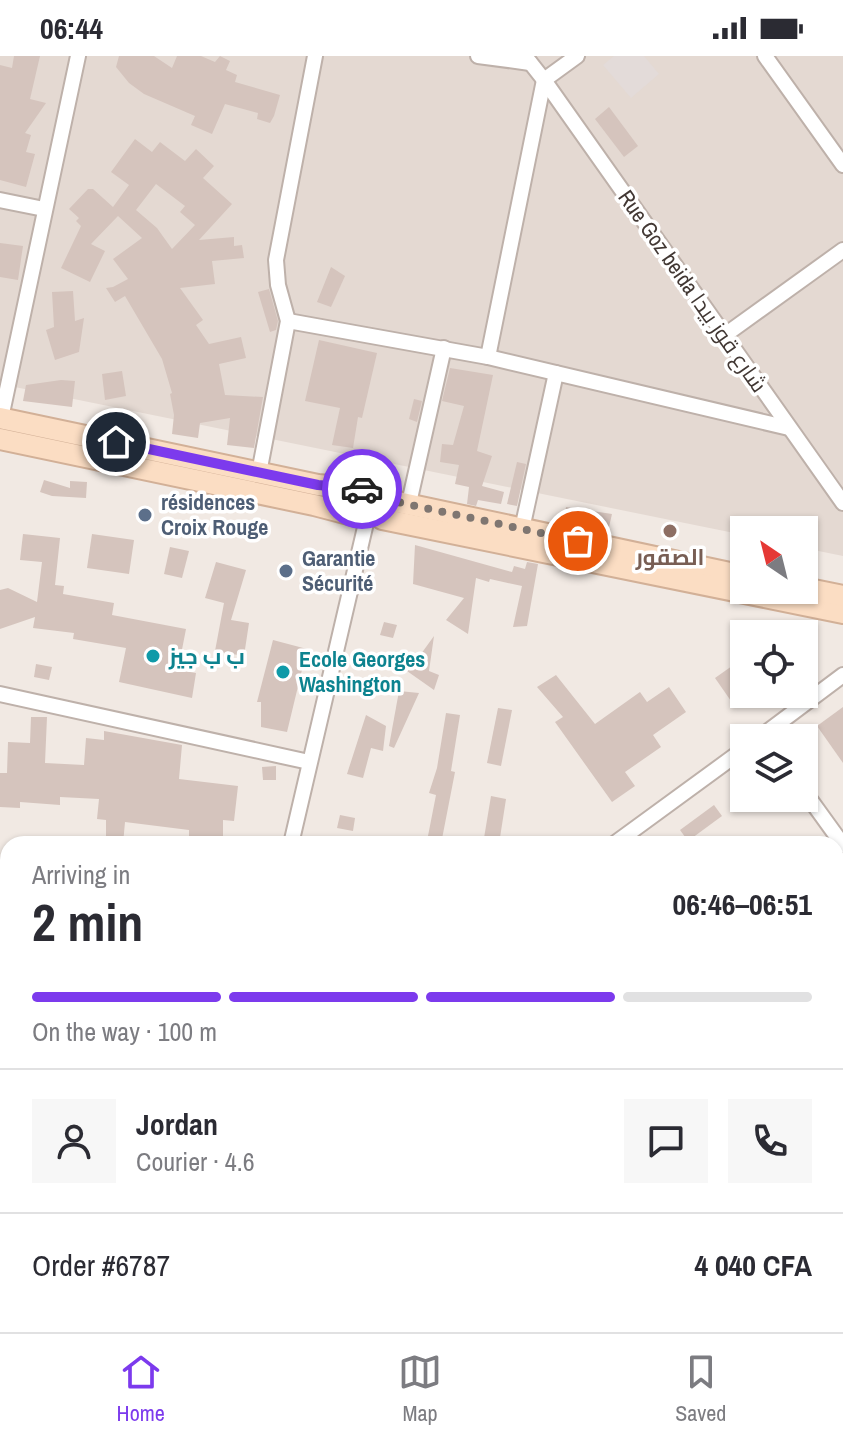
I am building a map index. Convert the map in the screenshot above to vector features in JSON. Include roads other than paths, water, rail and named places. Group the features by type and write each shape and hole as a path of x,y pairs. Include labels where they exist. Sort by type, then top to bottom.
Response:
{"main road":[{"path":"0,418 318,485 380,490 373,515"},
{"path":"0,439 843,613"},
{"path":"363,489 353,500 373,515"},
{"path":"373,515 409,503 730,573"},
{"path":"818,591 843,596"}],"street":[{"path":"0,418 78,56"},
{"path":"259,473 288,321 278,285 276,260 315,56"},
{"path":"478,56 527,60"},
{"path":"488,357 544,80 577,56"},
{"path":"765,56 843,165"},
{"name":"Rue Goz beida شارع قوز بيدا","path":"527,60 843,503"},
{"path":"0,200 44,209"},
{"path":"725,335 843,250"},
{"path":"288,321 488,357 789,428"},
{"path":"409,503 444,348"},
{"path":"522,529 556,373"},
{"path":"293,836 373,515"},
{"path":"779,724 843,675"},
{"path":"0,694 309,762"},
{"path":"625,836 730,759"},
{"path":"818,810 836,836"}],"place":[{"name":"résidences Croix Rouge","path":"145,515"},
{"name":"الصقور","path":"670,531"},
{"name":"Garantie Sécurité","path":"286,571"},
{"name":"ب ب جيز","path":"153,656"},
{"name":"Ecole Georges Washington","path":"283,672"}]}
